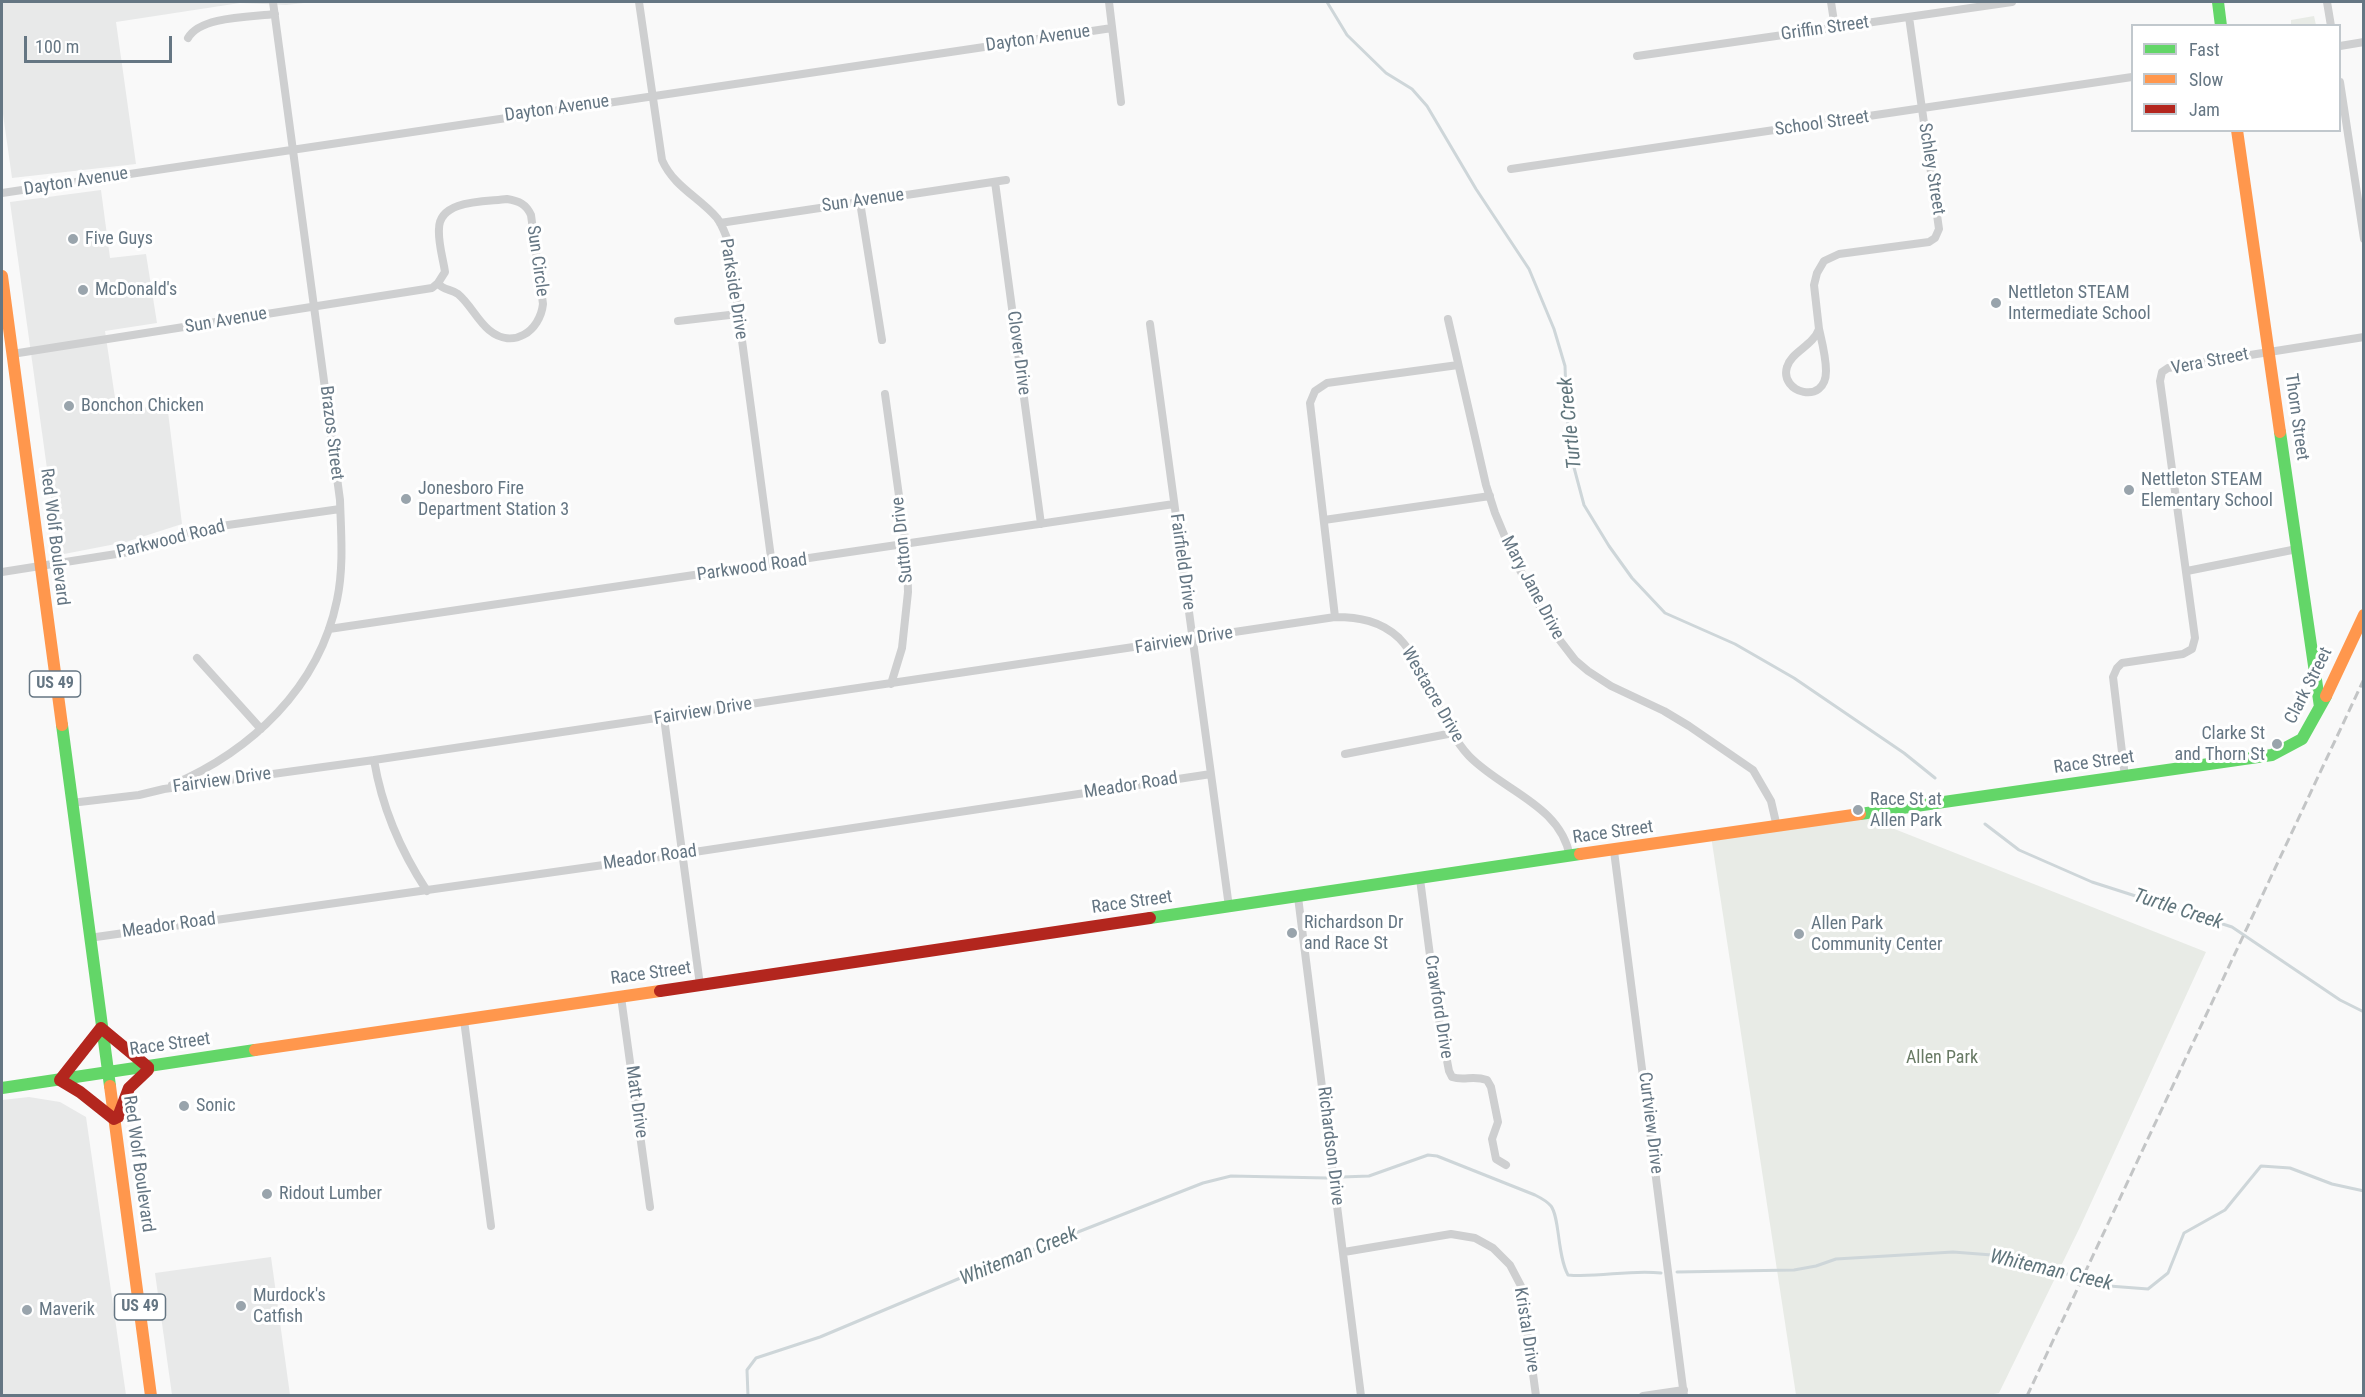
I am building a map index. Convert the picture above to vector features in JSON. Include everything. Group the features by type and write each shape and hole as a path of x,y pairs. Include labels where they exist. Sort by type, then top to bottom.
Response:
{"main road":[{"path":"2218,2 2222,24"},
{"name":"Thorn Street","path":"2237,132 2320,709"},
{"name":"Red Wolf Boulevard","path":"2,276 71,803"},
{"name":"Clark Street","path":"2268,756 2302,739 2320,709 2364,615"},
{"name":"Race Street","path":"2,1088 2268,756"},
{"name":"US 49","path":"71,803 89,938"},
{"name":"Red Wolf Boulevard","path":"89,938 151,1395"},
{"path":"101,1028 148,1067 148,1070 129,1088 118,1117 114,1119 80,1092 60,1080 101,1028"}],"street":[{"name":"Brazos Street","path":"164,789 235,752 261,729 298,687 328,629 339,589 342,548 340,509 315,306 273,2"},
{"name":"Parkside Drive","path":"639,2 662,160 667,171 679,186 720,223 729,243 771,565"},
{"path":"1109,2 1121,102"},
{"path":"1831,2 1835,28"},
{"name":"Griffin Street","path":"1637,56 2012,2"},
{"path":"2327,2 2331,24"},
{"path":"188,38 191,32 202,24 275,14"},
{"name":"Schley Street","path":"1820,329 1814,285 1822,264 1839,254 1923,243 1935,238 1940,225 1909,17"},
{"name":"Dayton Avenue","path":"2,193 1112,28"},
{"path":"2341,46 2364,42"},
{"name":"School Street","path":"1511,169 2131,77"},
{"path":"2341,89 2364,239"},
{"name":"Sun Avenue","path":"720,223 1006,180"},
{"name":"Clover Drive","path":"995,182 1041,524"},
{"name":"Sun Circle","path":"507,199 526,206 531,215 543,304 542,314 533,329 516,338 493,332 457,294 440,287 438,283 445,272 438,230 444,214 458,206 507,199"},
{"path":"860,202 882,340"},
{"name":"Sun Avenue","path":"12,354 432,288 438,283"},
{"path":"678,321 738,314"},
{"name":"Mary Jane Drive","path":"1448,319 1490,496 1506,542 1555,634 1575,660 1611,686 1664,711 1753,770 1771,801 1777,827"},
{"name":"Fairfield Drive","path":"1150,324 1229,907"},
{"path":"1820,329 1826,372 1823,385 1815,391 1803,392 1791,384 1786,376 1787,365 1810,344 1820,329"},
{"name":"Vera Street","path":"2125,777 2113,677 2117,668 2122,663 2183,654 2192,649 2195,638 2161,375 2168,368 2364,337"},
{"path":"1335,617 1310,403 1315,391 1328,384 1458,365"},
{"name":"Sutton Drive","path":"885,394 905,544 908,592 907,620 902,648 891,684"},
{"path":"1324,520 1490,496"},
{"name":"Parkwood Road","path":"328,629 1174,504"},
{"name":"Parkwood Road","path":"2,572 129,552 158,541 207,528 340,509"},
{"path":"2187,571 2297,549"},
{"name":"Fairview Drive","path":"71,803 664,718 1335,617"},
{"name":"Westacre Drive","path":"1335,617 1369,620 1389,630 1400,639 1412,656 1453,733 1469,756 1498,781 1540,807 1555,820 1564,835 1570,857"},
{"path":"197,658 261,729"},
{"path":"664,718 700,985"},
{"path":"1345,754 1453,733"},
{"path":"374,760 385,809 403,850 427,891"},
{"name":"Meador Road","path":"89,938 681,854 1211,774"},
{"name":"Curtview Drive","path":"1614,851 1684,1393"},
{"name":"Crawford Drive","path":"1420,879 1438,1020 1449,1071 1452,1077 1458,1079 1477,1076 1487,1080 1491,1087 1498,1122 1492,1139 1496,1159 1506,1165"},
{"name":"Richardson Drive","path":"1298,897 1362,1395"},
{"name":"Matt Drive","path":"621,997 650,1207"},
{"path":"464,1020 492,1226"},
{"name":"Kristal Drive","path":"1344,1252 1451,1234 1475,1238 1493,1248 1510,1265 1521,1286 1536,1395"},
{"path":"1643,1395 1684,1393"}],"shaded area":[{"path":"2,2 313,2 286,5 240,3 116,22 136,164 12,178 2,107"},
{"path":"101,190 110,258 146,254 157,323 105,331 117,411 167,404 182,524 126,542 59,555 10,202"},
{"path":"29,1097 60,1102 86,1117 126,1395 2,1395 2,1100"},
{"path":"271,1257 290,1395 172,1395 155,1273"}],"green space":[{"path":"2314,16 2316,24 2291,24 2291,20"},
{"name":"Allen Park","path":"1859,815 2206,952 2080,1227 1999,1393 1984,1396 1796,1395 1711,836"}],"waterway":[{"name":"Turtle Creek","path":"1327,2 1347,35 1386,73 1412,89 1427,106 1476,189 1529,269 1554,329 1565,366 1572,460 1584,505 1632,578 1665,613 1735,644 1794,678 1904,753 1935,778"},
{"name":"Turtle Creek","path":"1985,824 2019,850 2092,882 2232,927 2340,1000 2364,1012"},
{"name":"Whiteman Creek","path":"1342,1177 1369,1176 1428,1155 1437,1156 1535,1195 1548,1203 1556,1219 1564,1267 1568,1275 1661,1273"},
{"name":"Whiteman Creek","path":"1677,1272 1794,1270 1836,1259 1953,1252 1992,1255 2046,1266 2096,1285 2148,1289 2168,1273 2184,1233 2225,1210 2261,1166 2290,1168 2332,1184 2364,1191"},
{"name":"Whiteman Creek","path":"748,1396 747,1370 756,1358 820,1337 958,1279 1203,1183 1231,1176 1327,1178"}],"railway":[{"path":"2027,1396 2364,679"}],"traffic: fast":[{"path":"2218,2 2221,24"},
{"path":"2280,432 2320,707"},
{"path":"1860,814 2272,755 2302,739 2326,696"},
{"path":"62,725 110,1086"},
{"path":"1150,918 1580,854"},
{"path":"2,1088 255,1050"}],"traffic: slow":[{"path":"2237,132 2280,432"},
{"path":"2,276 62,725"},
{"path":"2326,696 2364,615"},
{"path":"1580,854 1860,814"},
{"path":"255,1050 660,991"},
{"path":"110,1086 151,1396"}],"traffic: jam":[{"path":"660,991 1150,918"},
{"path":"101,1028 148,1067 148,1070 129,1088 118,1117 114,1119 80,1092 60,1080 101,1028"}],"place":[{"name":"Five Guys","path":"73,239"},
{"name":"McDonald's","path":"83,290"},
{"name":"Nettleton STEAM Intermediate School","path":"1996,303"},
{"name":"Bonchon Chicken","path":"69,406"},
{"name":"Nettleton STEAM Elementary School","path":"2129,490"},
{"name":"Jonesboro Fire Department Station 3","path":"406,499"},
{"name":"Clarke St and Thorn St","path":"2277,744"},
{"name":"Race St at Allen Park","path":"1858,810"},
{"name":"Richardson Dr and Race St","path":"1292,933"},
{"name":"Allen Park Community Center","path":"1799,934"},
{"name":"Sonic","path":"184,1106"},
{"name":"Ridout Lumber","path":"267,1194"},
{"name":"Murdock's Catfish","path":"241,1306"},
{"name":"Maverik","path":"27,1310"}]}
